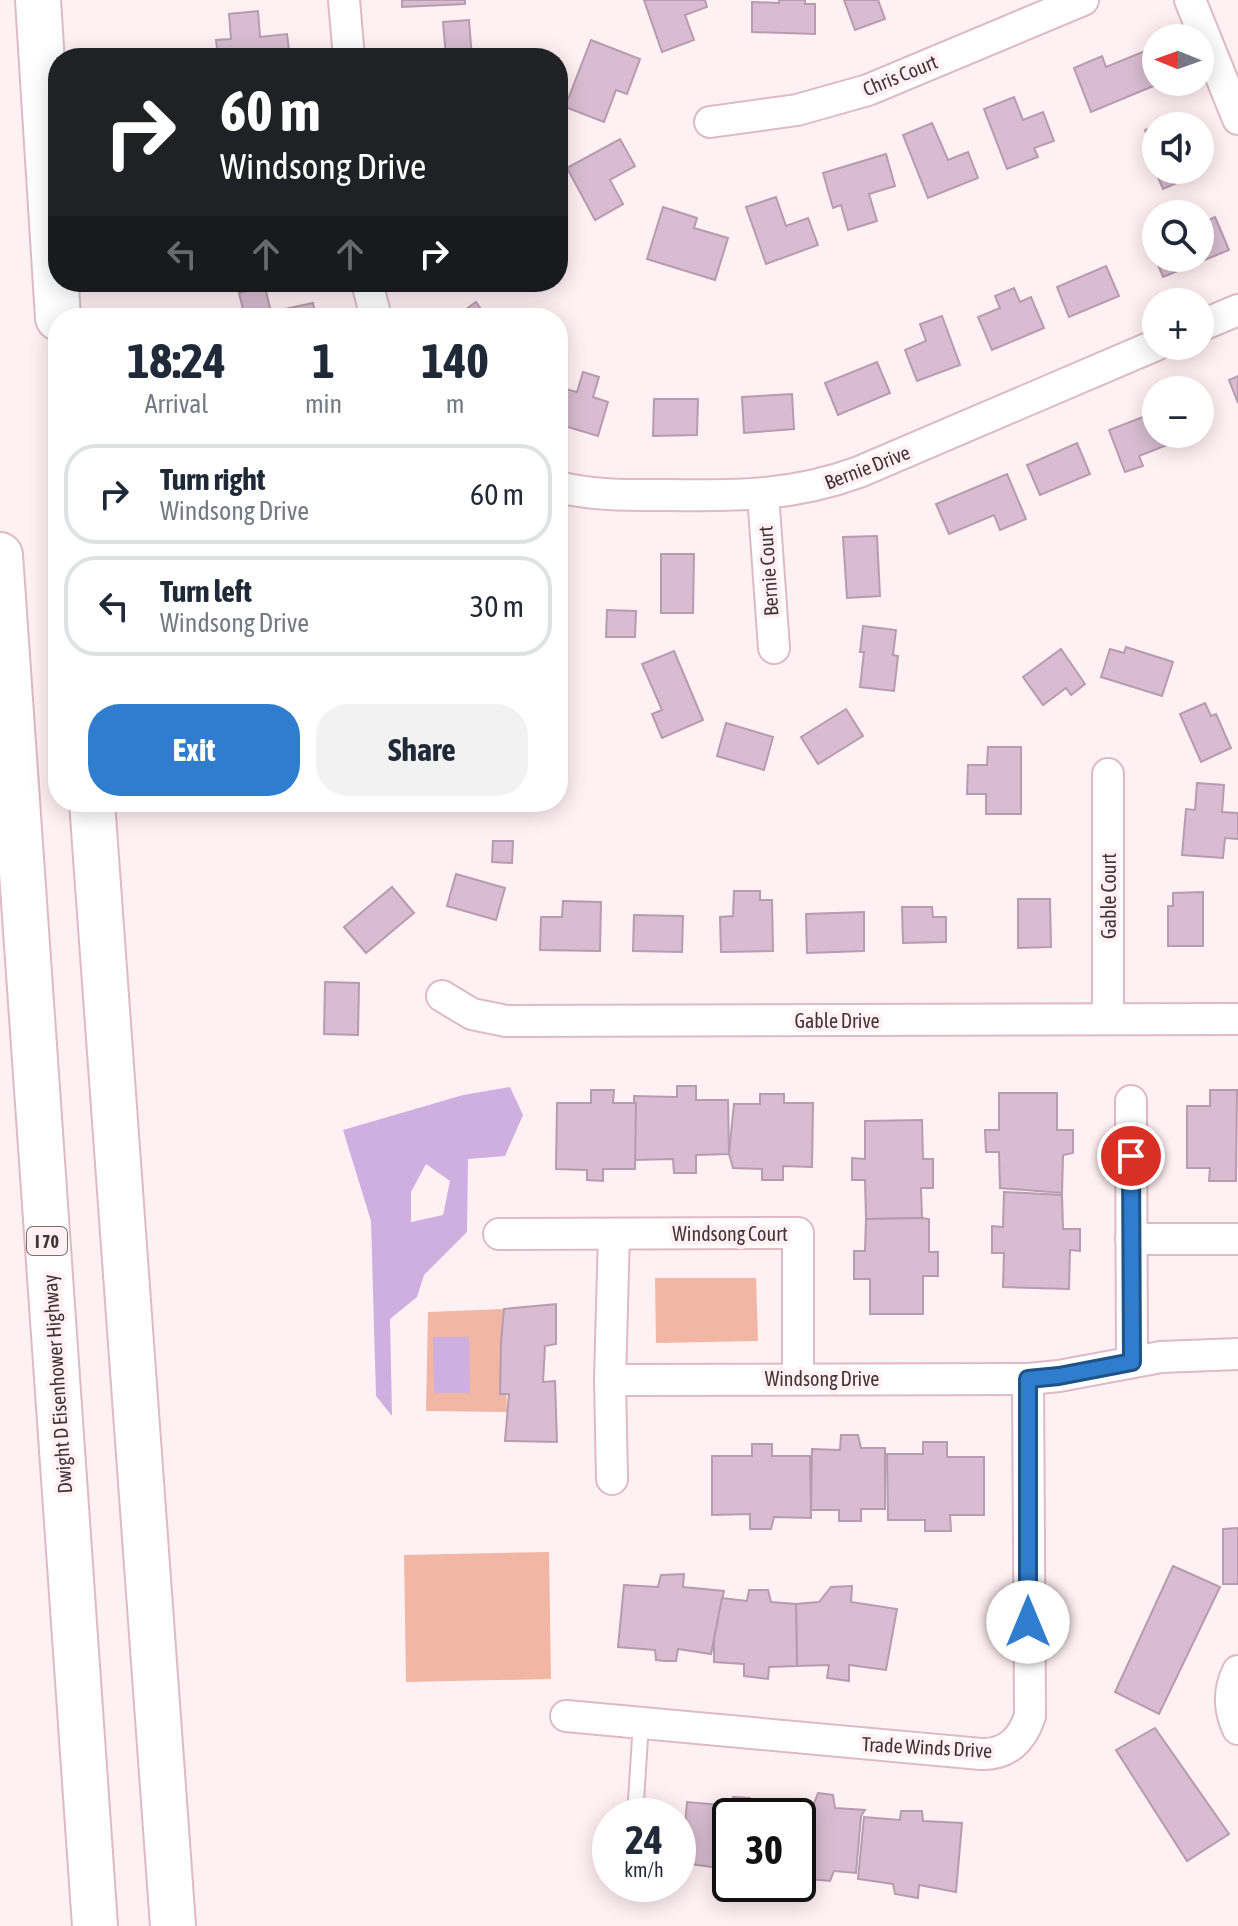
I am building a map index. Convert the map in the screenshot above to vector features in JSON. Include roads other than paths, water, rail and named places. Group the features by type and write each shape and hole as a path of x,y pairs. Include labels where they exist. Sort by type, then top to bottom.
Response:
{"highway":[{"path":"38,0 48,159"},
{"name":"Dwight D Eisenhower Highway","path":"0,555 95,1926"},
{"path":"93,812 173,1926"}],"street":[{"path":"344,0 348,48"},
{"name":"Chris Court","path":"710,122 789,112 868,90 1083,0"},
{"path":"1190,0 1238,119"},
{"path":"1214,320 1238,310"},
{"name":"Bernie Drive","path":"568,489 608,495 763,494 812,487 841,479 1142,351"},
{"name":"Bernie Court","path":"763,494 774,648"},
{"name":"Gable Court","path":"1108,774 1108,1019"},
{"name":"Gable Drive","path":"442,996 472,1014 506,1021 1238,1019"},
{"path":"1131,1101 1132,1362"},
{"name":"Windsong Court","path":"499,1234 798,1233 798,1378"},
{"path":"612,1479 610,1380 614,1234"},
{"path":"1131,1239 1238,1239"},
{"name":"Windsong Drive","path":"610,1380 1028,1379 1193,1354 1238,1354"},
{"name":"Trade Winds Drive","path":"566,1716 981,1754 997,1753 1015,1743 1025,1731 1030,1716 1028,1379"},
{"path":"1238,1671 1232,1684 1230,1702 1238,1729"}],"lane":[{"path":"636,1798 641,1722"}]}
